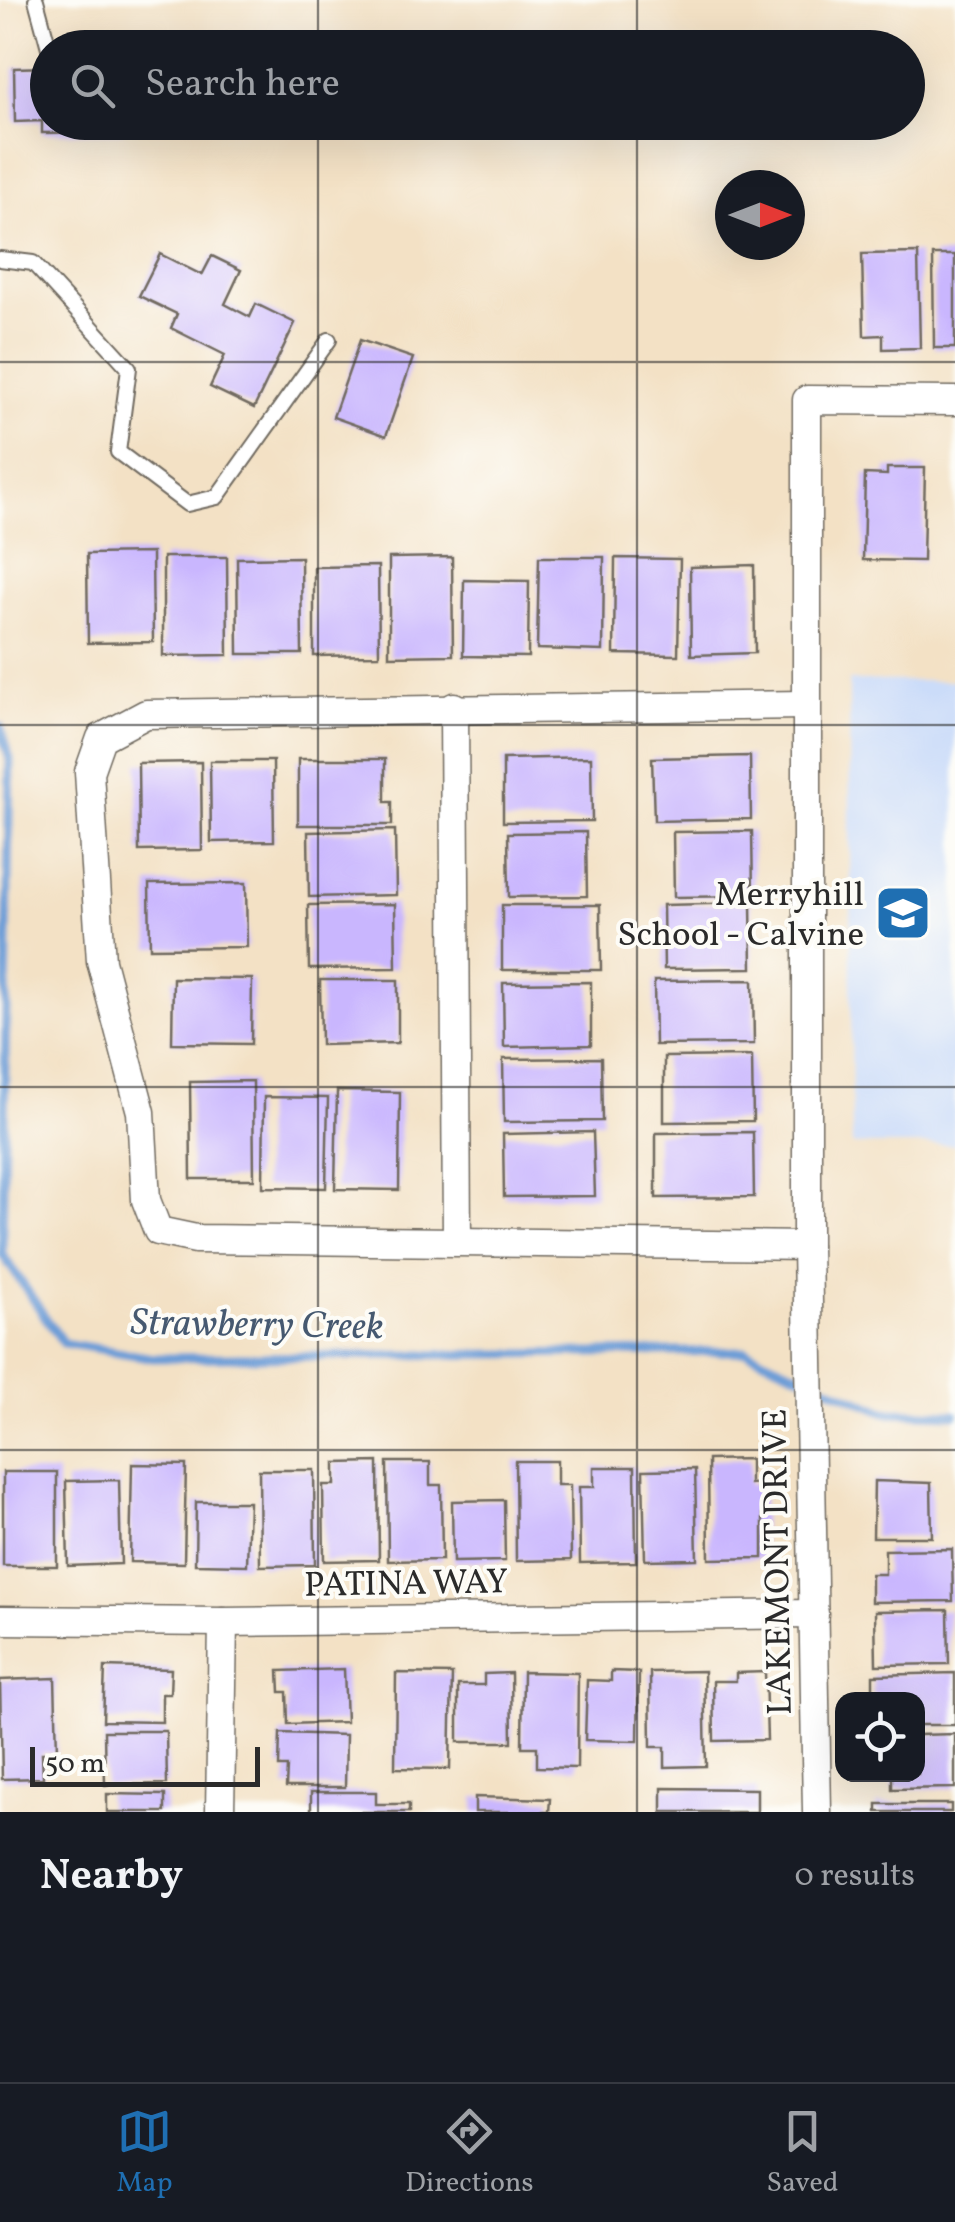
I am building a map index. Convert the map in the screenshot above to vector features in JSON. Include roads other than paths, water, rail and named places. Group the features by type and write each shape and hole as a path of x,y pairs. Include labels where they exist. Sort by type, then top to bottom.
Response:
{"street":[{"name":"LAKEMONT DRIVE","path":"816,1812 807,1246 806,400 955,401"},
{"path":"804,704 146,714 101,738 89,772 101,961 141,1112 146,1200 158,1231 196,1238 807,1246"},
{"path":"454,708 457,1242"},
{"name":"PATINA WAY","path":"0,1620 224,1622 814,1614"},
{"path":"220,1812 224,1622"}],"lane":[{"path":"36,0 44,30"},
{"path":"0,258 32,262 128,368 118,452 187,504 217,497 329,340"}],"waterway":[{"name":"Strawberry Creek","path":"0,726 10,759 2,1254 63,1343 154,1358 746,1351 885,1412 955,1414"}],"place":[{"name":"Merryhill School - Calvine","path":"903,913"}]}
